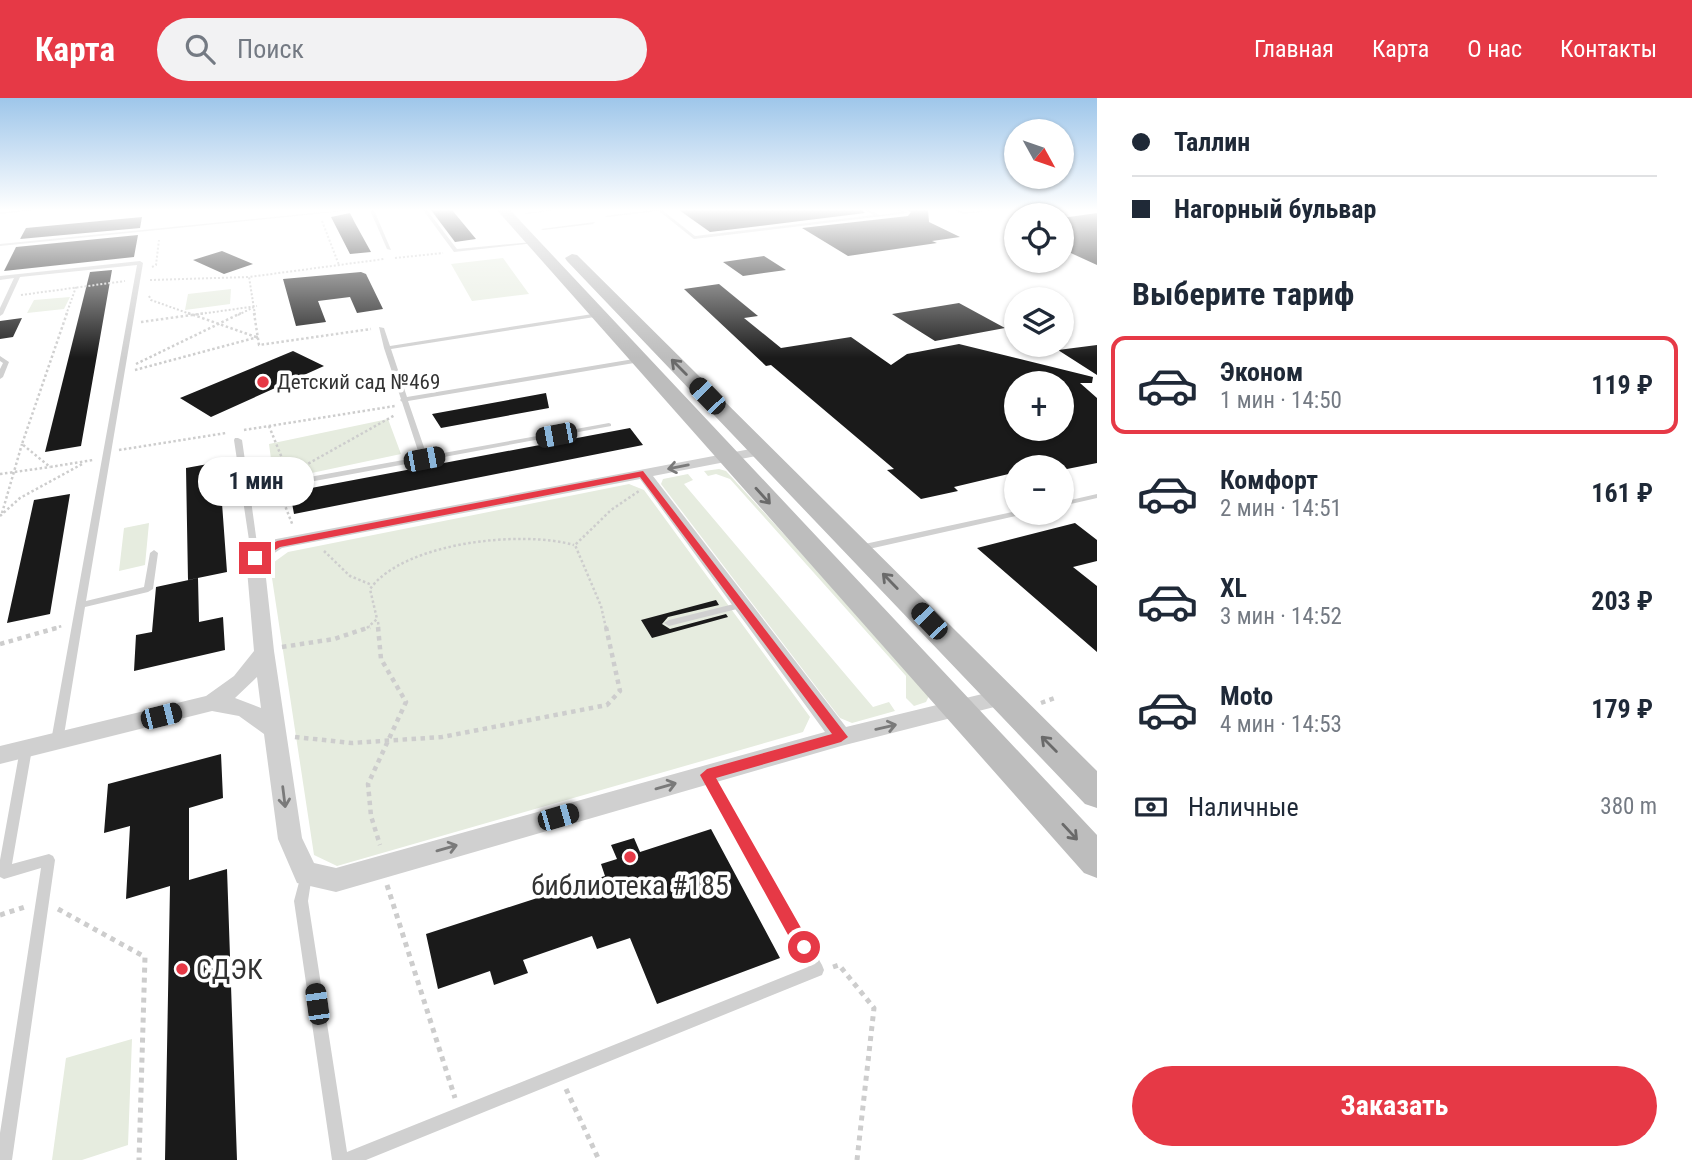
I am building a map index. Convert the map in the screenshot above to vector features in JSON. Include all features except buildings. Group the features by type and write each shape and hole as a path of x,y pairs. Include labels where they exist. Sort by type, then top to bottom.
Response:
{"main road":[{"path":"562,260 599,315 1097,861"},
{"path":"574,260 1097,793"}],"street":[{"path":"761,451 728,457 644,480 277,544 255,558 284,733 290,839 306,874 336,880 841,737 1003,697"},
{"path":"644,480 841,737"},
{"path":"212,703 245,679 272,650"},
{"path":"0,755 212,703 238,705 259,715 284,733"}],"lane":[{"path":"0,278 140,263 57,741"},
{"path":"0,314 18,276"},
{"path":"387,348 599,315"},
{"path":"381,328 404,405 424,459"},
{"path":"0,358 6,362 0,377"},
{"path":"404,405 640,360"},
{"path":"246,491 609,425"},
{"path":"238,440 255,558"},
{"path":"1074,501 1097,496"},
{"path":"858,549 1004,517"},
{"path":"81,605 148,589 154,553"},
{"path":"669,623 742,605"},
{"path":"4,1160 48,860 3,873 26,749"},
{"path":"346,1160 817,970 707,775"},
{"path":"306,874 301,901 340,1160"}],"path":[{"path":"137,277 156,265 157,260"},
{"path":"337,260 339,265"},
{"path":"8,296 137,277 220,280 384,260"},
{"path":"249,277 259,345 381,328"},
{"path":"1,515 22,444 76,288"},
{"path":"149,296 151,300 258,337"},
{"path":"129,323 255,307"},
{"path":"121,371 255,307"},
{"path":"121,371 258,337"},
{"path":"0,474 404,405"},
{"path":"299,470 404,405"},
{"path":"269,426 290,477 278,485 293,526"},
{"path":"22,444 50,467"},
{"path":"1,515 20,498 88,461"},
{"path":"575,545 644,480"},
{"path":"379,836 371,816 368,784 406,702 381,660 377,620 369,595 372,585 406,560 430,552 533,537 575,545"},
{"path":"284,733 352,743 442,737 607,705 620,691 601,606 575,545"},
{"path":"320,546 350,576 372,585"},
{"path":"272,650 359,633 374,625 377,620"},
{"path":"1,643 78,622"},
{"path":"387,883 460,1114"},
{"path":"0,915 43,901 145,957 139,1160"},
{"path":"817,970 839,965 874,1008 856,1160"},
{"path":"559,1074 598,1160"}],"shaded area":[{"path":"504,260 529,294 472,301 451,264"},
{"path":"231,289 230,304 185,310 188,294"},
{"path":"70,297 64,309 27,313 34,300"},
{"path":"388,419 401,454 274,481 269,444"},
{"path":"704,471 726,471 930,694 926,702 914,706 906,698 906,676 730,479 716,474 708,476"},
{"path":"688,474 693,480 684,484 873,707 889,702 895,711 852,723 840,718 661,484 663,479"},
{"path":"629,484 644,490 810,717 803,732 337,866 314,855 270,565 288,552"},
{"path":"149,523 145,565 119,571 124,528"},
{"path":"132,1039 128,1145 82,1160 52,1160 66,1058"}],"place":[{"name":"Детский сад №469","path":"263,382"},
{"name":"библиотека #185","path":"630,857"},
{"name":"СДЭК","path":"182,969"}],"route":[{"path":"255,558 277,544 643,473 841,737 707,775 804,947"}]}
